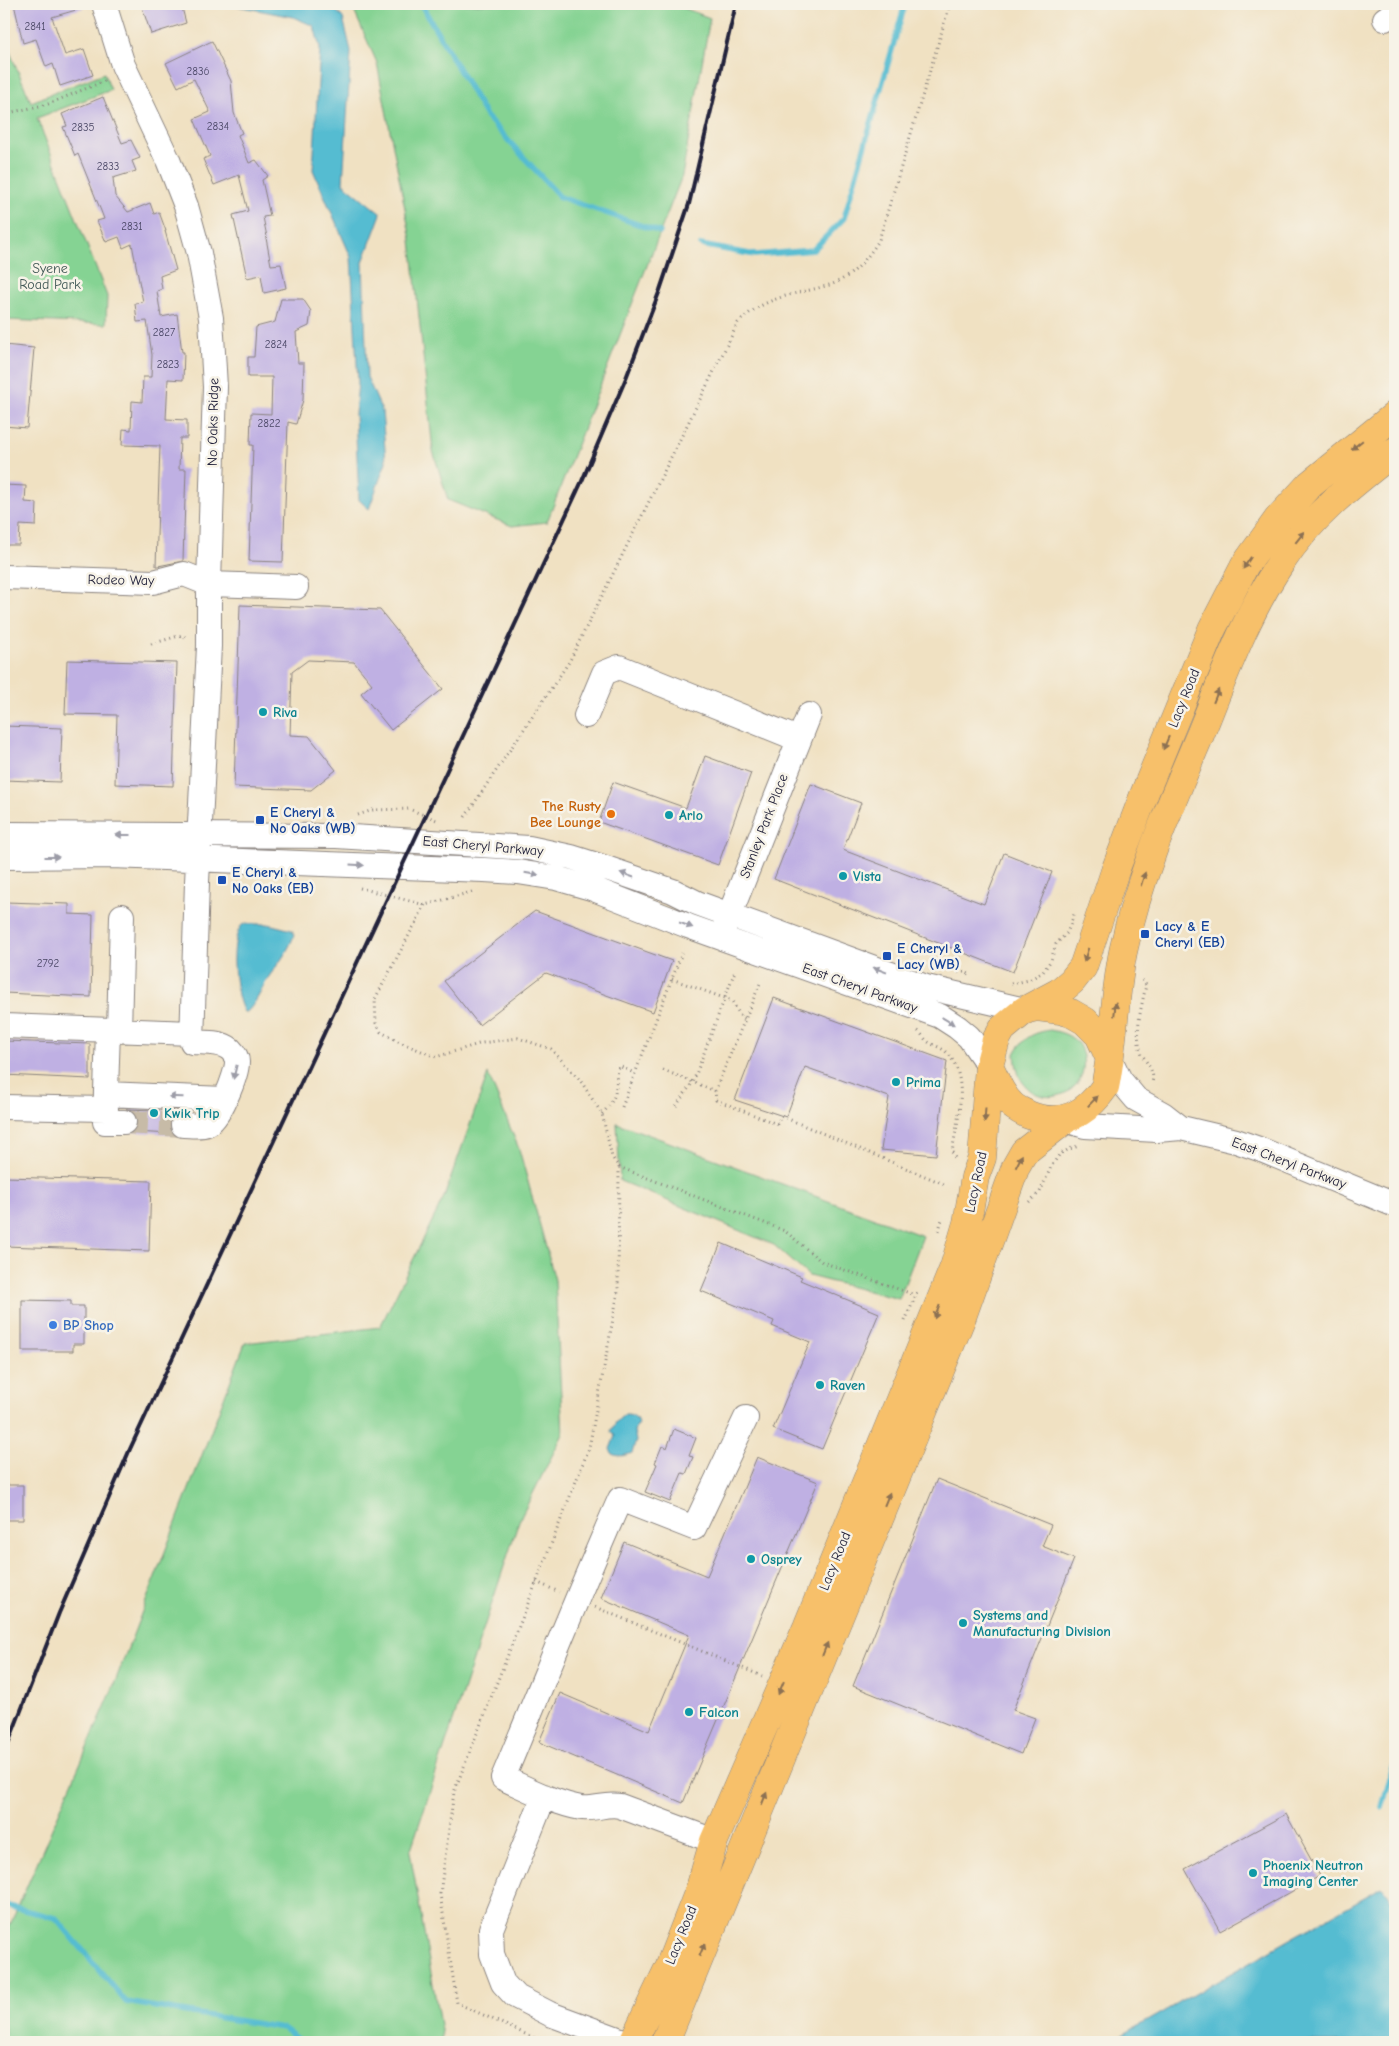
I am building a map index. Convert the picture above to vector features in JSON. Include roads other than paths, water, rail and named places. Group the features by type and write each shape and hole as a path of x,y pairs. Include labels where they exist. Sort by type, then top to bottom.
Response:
{"main road":[{"name":"Lacy Road","path":"1026,1010 1059,992 1072,981 1083,967 1115,871 1145,792 1212,629 1245,565 1278,518 1310,484 1395,415"},
{"name":"Lacy Road","path":"1109,1058 1123,954 1137,897 1166,813 1243,630 1282,560 1309,526 1339,496 1395,451"},
{"path":"1037,1007 1072,1013 1078,1017 1099,1035 1109,1058 1104,1087 1096,1099 1086,1108 1064,1120 1036,1118 1011,1105 1001,1092 989,1066 996,1040 1002,1029 1026,1010 1037,1007"},
{"name":"Lacy Road","path":"633,2042 669,1967 700,1888 714,1841 807,1627 954,1267 967,1223 975,1177 982,1158 989,1066"},
{"name":"Lacy Road","path":"665,2042 962,1317 1016,1166 1024,1152 1064,1120"}],"street":[{"name":"No Oaks Ridge","path":"104,4 123,65 168,160 186,206 201,262 211,318 215,387 209,646 198,860 192,1037"},
{"name":"Rodeo Way","path":"4,577 153,582 184,574 209,584 296,587"},
{"path":"586,716 604,673 619,667 798,739"},
{"name":"Stanley Park Place","path":"721,937 809,715"},
{"name":"East Cheryl Parkway","path":"4,834 336,836 529,848 571,857 673,891 697,903 926,987 1026,1010"},
{"name":"East Cheryl Parkway","path":"4,857 112,856 518,872 556,878 591,888 940,1016 969,1037 989,1066"},
{"path":"110,1112 113,1030 122,916"},
{"path":"4,1026 113,1030 192,1037 219,1043 229,1048 236,1056 235,1075 212,1122 205,1125 184,1125"},
{"name":"East Cheryl Parkway","path":"1109,1058 1120,1080 1136,1099 1163,1114 1181,1128"},
{"path":"4,1107 110,1112 224,1099"},
{"name":"East Cheryl Parkway","path":"1064,1120 1085,1126 1157,1130 1181,1128 1236,1141 1395,1205"},
{"path":"714,1841 620,1806 613,1804 582,1808 544,1796 503,1778 547,1676 576,1599 620,1499 694,1528 746,1418"},
{"path":"544,1796 491,1929 492,1954 503,1984 515,1996 550,2014 626,2042"}],"water":[{"path":"232,4 330,4 343,18 351,51 343,183 381,214 363,262 367,377 382,411 386,462 369,509 359,500 355,414 358,383 351,257 313,170 320,48 314,26 293,17"},
{"path":"243,924 268,924 292,930 294,935 287,951 247,1012 244,1012 240,1004 234,967 235,941 238,931"},
{"path":"625,1414 634,1416 638,1423 634,1431 636,1441 632,1453 617,1456 612,1454 610,1449 615,1436 611,1431 616,1422"},
{"path":"1382,1887 1395,1905 1395,2042 1110,2042"}],"waterway":[{"path":"421,4 486,116 560,197 660,232"},
{"path":"701,245 755,255 813,250 844,218 905,4"},
{"path":"1382,1807 1395,1764"},
{"path":"4,1905 56,1918 126,2002 283,2028 302,2042"}],"tunnel":[{"path":"124,1122 183,1125"}],"railway":[{"path":"4,1754 59,1613 130,1449 582,481 626,378 660,290 689,204 736,4"}],"place":[{"name":"Riva","path":"263,712"},
{"name":"The Rusty Bee Lounge","path":"611,814"},
{"name":"Arlo","path":"669,815"},
{"name":"E Cheryl & No Oaks (WB)","path":"260,820"},
{"name":"Vista","path":"843,876"},
{"name":"E Cheryl & No Oaks (EB)","path":"222,880"},
{"name":"Lacy & E Cheryl (EB)","path":"1145,934"},
{"name":"E Cheryl & Lacy (WB)","path":"887,956"},
{"name":"Prima","path":"896,1082"},
{"name":"Kwik Trip","path":"154,1113"},
{"name":"BP Shop","path":"53,1325"},
{"name":"Raven","path":"820,1385"},
{"name":"Osprey","path":"751,1559"},
{"name":"Systems and Manufacturing Division","path":"963,1623"},
{"name":"Falcon","path":"689,1712"},
{"name":"Phoenix Neutron Imaging Center","path":"1253,1873"}],"park label":[{"name":"Syene Road Park","path":"50,276"}]}
